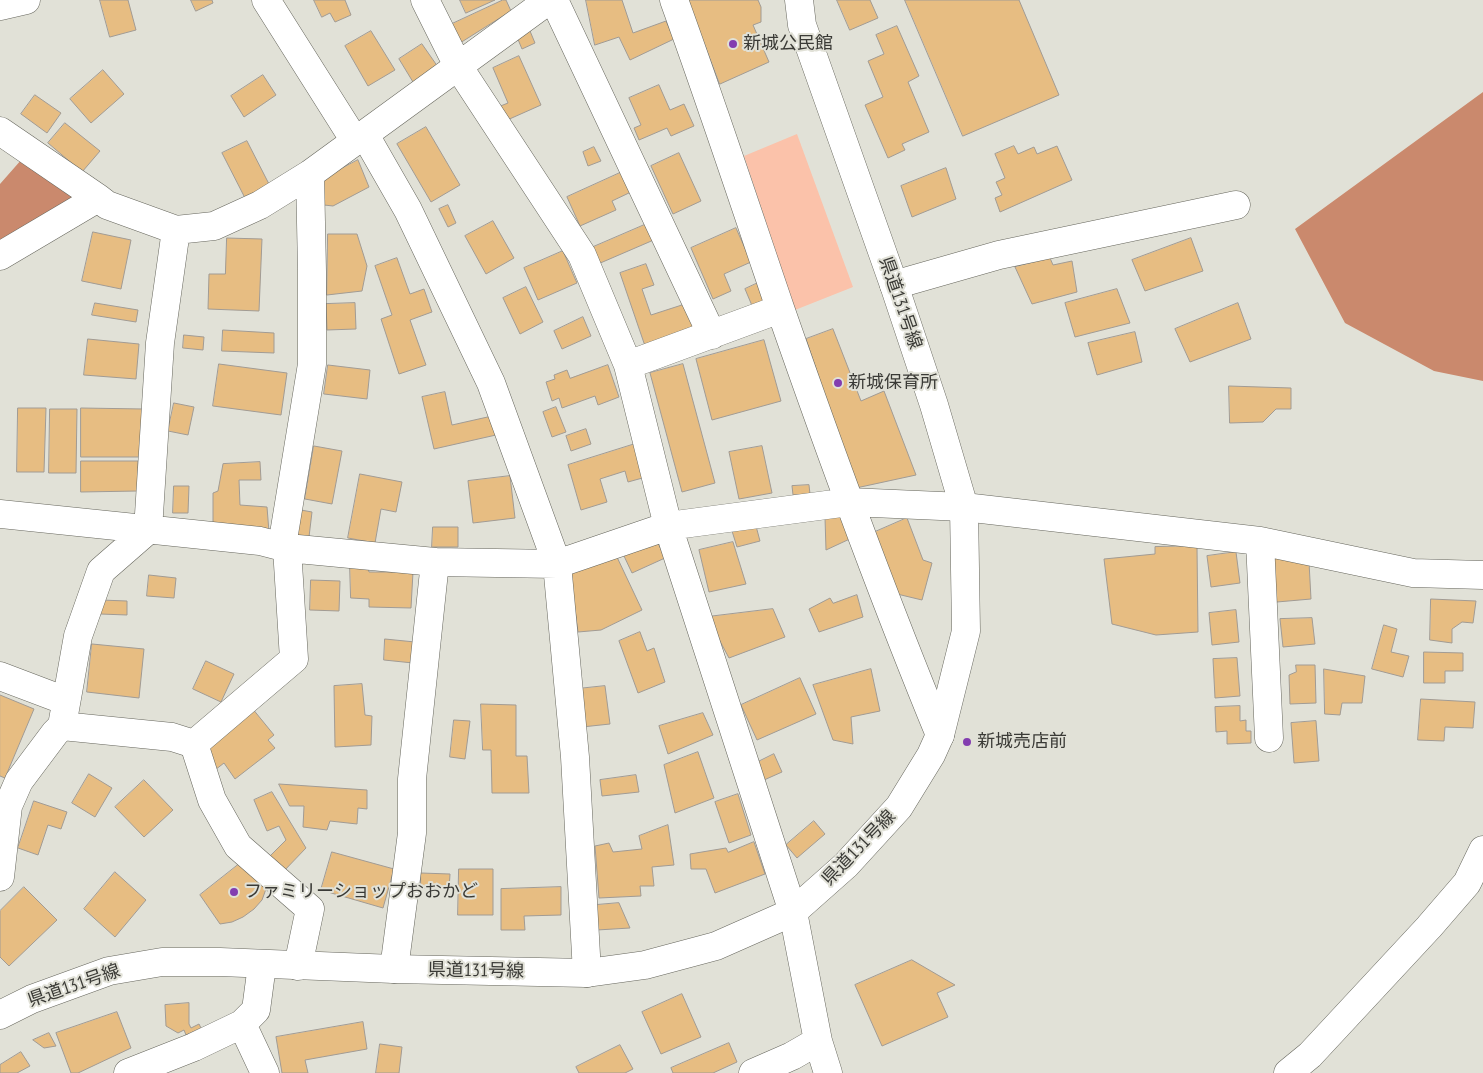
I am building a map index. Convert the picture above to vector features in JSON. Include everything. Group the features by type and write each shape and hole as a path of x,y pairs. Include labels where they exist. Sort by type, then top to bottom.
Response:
{"street":[{"path":"0,6 26,0"},
{"path":"266,0 408,210 490,383 557,564 575,757 587,973"},
{"path":"425,0 458,66 582,255 628,365 668,526 793,912 818,1041 828,1073"},
{"path":"0,131 108,205 176,230 214,226 260,205 310,174 549,0 712,335"},
{"path":"674,0 705,84 780,309 896,630 940,735"},
{"name":"県道131号線","path":"0,1015 32,999 109,971 162,962 587,973 645,965 716,946 793,912 846,865 899,807 931,756 940,735 966,631 964,507 934,404 802,25 799,0"},
{"path":"194,744 294,659 285,547 312,364 310,174"},
{"path":"0,256 98,198"},
{"path":"894,285 999,255 1236,205"},
{"path":"0,877 8,806 20,781 55,733 64,714 78,636 101,572 148,530 160,343 176,230"},
{"path":"628,365 780,309"},
{"path":"0,514 260,541 285,547 434,562 557,564 668,526 850,502 964,507 1260,541 1414,574 1483,575"},
{"path":"1260,541 1269,738"},
{"path":"394,969 412,833 412,779 434,562"},
{"path":"0,676 64,714 172,737 194,744"},
{"path":"194,744 212,800 238,846 310,909 298,966"},
{"path":"1288,1073 1310,1055 1429,927 1467,883 1483,850"},
{"path":"128,1073 194,1047 242,1024 256,1010 262,965"},
{"path":"242,1024 265,1073"},
{"path":"753,1073 792,1056 818,1041"}],"shaded area":[{"path":"1483,92 1483,381 1434,371 1345,323 1295,229"},
{"path":"797,134 853,287 795,310 744,156"},
{"path":"22,159 79,197 0,245 0,184"}],"building":[{"path":"100,0 128,0 136,30 110,37"},
{"path":"191,0 212,0 213,3 196,11"},
{"path":"314,0 345,0 351,15 335,22 330,13 322,17"},
{"path":"460,0 495,0 466,13"},
{"path":"506,0 511,11 460,43 452,24"},
{"path":"586,0 622,0 633,33 666,21 674,39 630,60 619,37 595,45"},
{"name":"新城公民館","path":"688,0 758,0 761,7 761,22 753,25 769,62 720,84"},
{"path":"837,0 870,0 878,18 850,30"},
{"path":"905,0 1019,0 1059,95 963,136"},
{"path":"897,26 919,76 908,82 929,132 902,144 905,150 888,158 865,105 883,97 868,61 884,54 876,35"},
{"path":"371,31 395,70 368,86 345,46"},
{"path":"530,31 535,43 522,49 517,37"},
{"path":"422,44 438,67 413,82 399,59"},
{"path":"519,56 541,105 505,121 498,107 508,103 493,68"},
{"path":"103,70 124,94 91,123 70,99"},
{"path":"263,75 276,95 244,117 231,96"},
{"path":"659,85 670,110 684,104 694,126 671,136 667,128 639,140 634,128 641,125 629,98"},
{"path":"35,95 61,113 47,133 21,114"},
{"path":"65,123 100,151 82,172 48,143"},
{"path":"426,127 460,185 431,202 397,144"},
{"path":"247,141 270,186 245,198 222,153"},
{"path":"1014,146 1018,154 1034,147 1037,154 1057,146 1072,180 1000,212 995,198 1002,195 996,182 1005,178 995,154"},
{"path":"594,147 601,161 588,166 583,152"},
{"path":"679,153 701,201 673,214 651,166"},
{"path":"358,160 369,187 333,206 324,205 322,179"},
{"path":"946,168 956,199 912,217 901,186"},
{"path":"622,172 631,192 612,201 616,210 580,226 567,197"},
{"path":"448,205 456,223 448,227 439,209"},
{"path":"493,221 514,258 486,274 465,236"},
{"path":"649,223 656,239 598,264 591,248"},
{"path":"736,228 751,262 724,274 731,291 713,299 691,248"},
{"path":"93,232 131,240 121,289 82,281"},
{"path":"328,234 357,234 367,266 362,291 327,295"},
{"path":"227,238 262,239 259,311 208,309 209,274 225,274"},
{"path":"1191,238 1203,271 1145,291 1132,260"},
{"path":"563,251 577,283 538,300 524,268"},
{"path":"397,258 410,294 424,289 432,312 410,320 426,365 399,374 381,319 392,315 375,266"},
{"path":"1050,258 1053,265 1072,261 1077,292 1032,304 1015,267"},
{"path":"646,264 654,285 642,289 651,315 688,303 697,328 645,346 620,273"},
{"path":"760,282 769,301 753,308 745,289"},
{"path":"526,287 543,322 520,334 503,298"},
{"path":"1117,289 1130,323 1075,337 1065,303"},
{"path":"95,303 138,310 136,322 92,315"},
{"path":"355,303 356,329 327,330 326,304"},
{"path":"1238,303 1251,339 1190,362 1175,329"},
{"path":"583,317 591,336 562,349 554,331"},
{"name":"新城保育所","path":"833,329 861,401 884,391 916,475 856,488 806,339"},
{"path":"223,330 274,333 274,353 222,351"},
{"path":"1135,332 1142,362 1097,375 1088,343"},
{"path":"184,335 204,337 203,350 183,348"},
{"path":"88,339 139,344 136,379 84,375"},
{"path":"764,340 781,401 712,420 696,359"},
{"path":"219,364 287,373 281,415 213,406"},
{"path":"683,364 715,483 682,492 650,373"},
{"path":"328,365 370,370 367,399 324,394"},
{"path":"608,365 619,397 598,405 595,396 562,408 559,398 552,401 546,382 555,379 554,375 567,370 570,378"},
{"path":"1229,386 1291,388 1291,409 1276,409 1263,422 1230,423"},
{"path":"445,392 452,425 492,416 496,435 434,449 422,397"},
{"path":"174,403 194,407 188,435 168,431"},
{"path":"556,407 566,432 552,437 543,412"},
{"path":"18,408 46,408 44,472 17,472"},
{"path":"81,408 144,409 139,457 81,457"},
{"path":"50,409 77,409 76,473 49,473"},
{"path":"586,429 591,444 571,451 566,436"},
{"path":"635,444 646,477 628,482 625,471 600,479 607,502 581,510 568,465"},
{"path":"314,446 342,451 332,504 305,499"},
{"path":"762,446 772,493 739,499 729,452"},
{"path":"81,461 138,461 138,491 81,492"},
{"path":"260,462 261,480 239,480 240,505 267,507 269,532 213,524 213,493 218,491 223,464"},
{"path":"360,474 402,482 396,512 381,509 375,543 348,538"},
{"path":"510,476 515,518 473,523 468,481"},
{"path":"809,485 810,494 793,495 792,486"},
{"path":"174,486 189,486 188,513 173,513"},
{"path":"301,510 312,512 309,537 297,535"},
{"path":"845,515 854,537 826,550 825,518"},
{"path":"907,518 923,560 932,563 922,600 897,594 875,532"},
{"path":"756,526 760,541 737,547 732,531"},
{"path":"433,527 458,527 458,547 432,547"},
{"path":"657,541 665,558 632,573 624,556"},
{"path":"733,542 746,584 709,592 699,550"},
{"path":"1197,546 1198,632 1156,635 1112,624 1104,559 1155,554 1155,547"},
{"path":"1236,552 1240,583 1211,587 1207,556"},
{"path":"616,555 642,610 601,630 578,632 570,573"},
{"path":"1273,557 1309,562 1311,599 1277,602"},
{"path":"350,566 368,567 369,572 413,572 411,608 369,607 369,599 351,598"},
{"path":"149,575 176,578 174,598 147,596"},
{"path":"311,580 340,581 339,611 310,610"},
{"path":"857,595 863,617 819,632 809,609 830,598 833,603"},
{"path":"1431,599 1476,601 1473,623 1462,622 1452,629 1452,643 1430,640"},
{"path":"101,600 127,601 127,615 100,614"},
{"path":"773,609 785,637 729,658 707,617"},
{"path":"1236,610 1239,642 1212,645 1209,613"},
{"path":"1312,618 1315,644 1283,647 1280,619"},
{"path":"1384,625 1397,629 1391,652 1409,656 1403,677 1372,669"},
{"path":"640,632 647,651 654,648 665,682 638,693 619,641"},
{"path":"385,639 415,642 413,663 384,660"},
{"path":"92,644 144,649 139,698 87,692"},
{"path":"1424,652 1463,653 1463,671 1445,671 1445,683 1424,683"},
{"path":"1237,658 1240,696 1215,698 1213,659"},
{"path":"206,661 234,674 221,702 193,689"},
{"path":"1296,665 1315,665 1316,703 1290,704 1289,675 1296,672"},
{"path":"871,669 880,711 851,717 853,744 833,740 813,685"},
{"path":"1324,669 1365,676 1362,703 1342,703 1340,715 1325,714"},
{"path":"800,678 816,714 757,740 741,705"},
{"path":"362,684 365,715 372,716 371,745 335,747 334,686"},
{"path":"605,686 610,724 582,727 577,689"},
{"path":"0,695 34,709 5,778 0,776"},
{"path":"1421,699 1475,702 1473,728 1445,727 1444,741 1418,740"},
{"path":"481,704 516,705 516,756 527,756 529,793 492,793 491,750 483,750"},
{"path":"1240,706 1240,721 1246,720 1246,731 1251,731 1251,743 1227,744 1227,731 1216,732 1215,707"},
{"path":"252,708 274,735 268,740 275,748 235,779 224,763 215,770 208,744"},
{"path":"703,713 713,735 668,754 659,726"},
{"path":"454,720 470,721 465,759 450,757"},
{"path":"1316,721 1319,761 1294,763 1291,723"},
{"path":"698,752 714,798 675,813 664,765"},
{"path":"774,754 782,772 764,780 756,763"},
{"path":"89,774 112,788 95,817 72,803"},
{"path":"636,775 639,792 602,796 600,780"},
{"path":"144,780 173,810 144,837 115,807"},
{"path":"279,784 367,790 367,809 358,808 357,824 330,821 327,830 303,827 304,806 290,806"},
{"path":"272,792 306,848 282,873 268,858 286,840 279,826 267,831 254,800"},
{"path":"738,794 751,835 729,843 715,802"},
{"path":"34,801 67,812 61,829 48,825 38,855 18,848"},
{"path":"814,821 825,834 797,858 786,845"},
{"path":"668,825 674,865 652,867 654,886 640,886 641,896 599,898 595,846 609,843 613,852 642,849 639,836"},
{"path":"754,842 765,874 715,893 706,869 691,869 690,854 726,848 728,852"},
{"path":"332,852 394,869 383,908 321,890"},
{"name":"ファミリーショップおおかど","path":"243,861 266,889 262,900 243,917 232,922 220,924 200,895"},
{"path":"459,869 493,869 493,915 458,915"},
{"path":"115,872 146,900 115,937 84,909"},
{"path":"421,873 450,874 449,890 421,888"},
{"path":"24,887 57,920 9,966 0,957 0,911"},
{"path":"561,887 561,915 524,916 525,930 501,930 501,889"},
{"path":"619,903 630,928 597,930 596,905"},
{"path":"912,960 955,985 937,993 948,1017 882,1046 855,985"},
{"path":"682,994 701,1037 661,1054 642,1012"},
{"path":"189,1003 189,1024 191,1028 199,1024 201,1028 186,1035 184,1030 178,1033 166,1026 165,1005"},
{"path":"117,1012 131,1048 78,1073 71,1073 56,1033"},
{"path":"363,1022 367,1049 305,1060 308,1073 282,1073 276,1037"},
{"path":"49,1033 56,1046 44,1048 33,1040"},
{"path":"729,1043 737,1062 713,1073 673,1073 671,1068"},
{"path":"380,1044 402,1047 399,1073 376,1073"},
{"path":"620,1045 633,1069 625,1073 579,1073 576,1067"},
{"path":"21,1052 30,1066 17,1073 0,1073 0,1065"}],"place":[{"name":"新城公民館","path":"733,44"},
{"name":"新城保育所","path":"838,383"},
{"name":"新城売店前","path":"967,742"},
{"name":"ファミリーショップおおかど","path":"234,892"}]}
